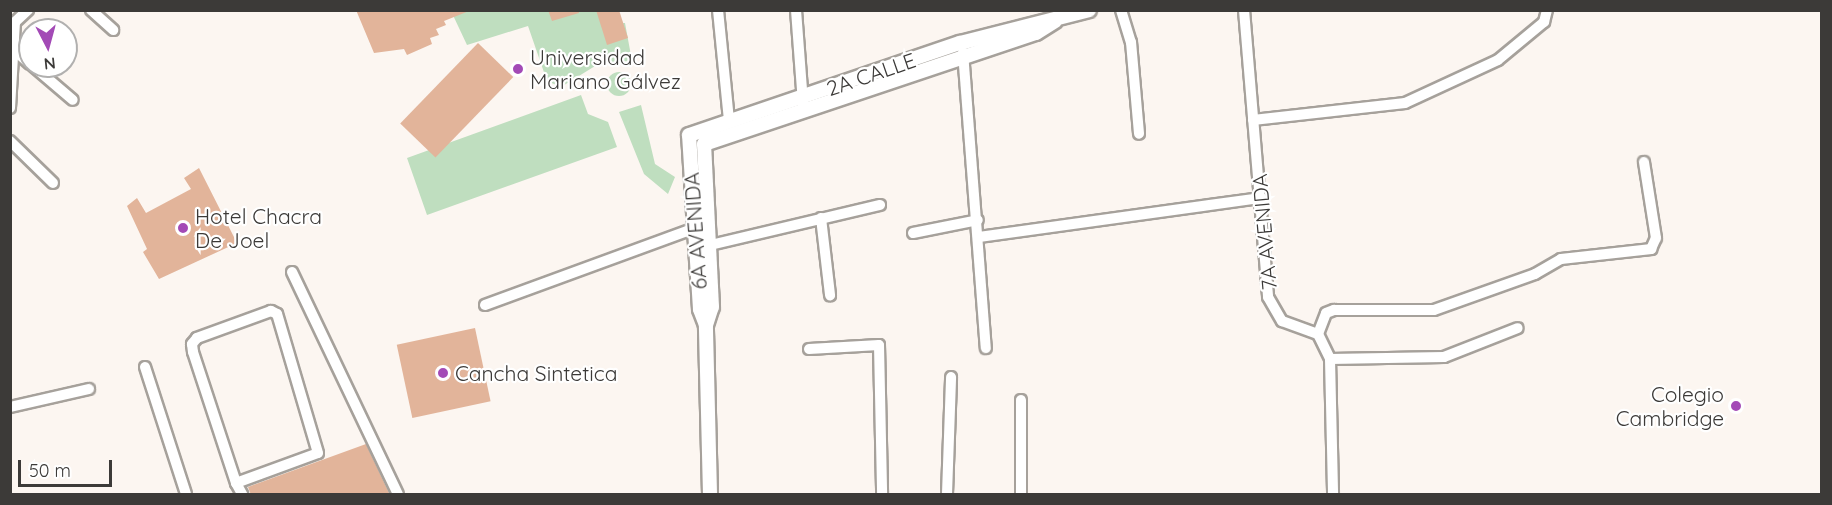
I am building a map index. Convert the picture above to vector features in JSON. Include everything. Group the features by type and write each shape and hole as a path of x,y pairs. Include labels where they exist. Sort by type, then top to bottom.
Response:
{"street":[{"path":"10,108 11,47 18,10"},
{"path":"15,22 28,10"},
{"path":"91,10 113,30"},
{"path":"718,10 729,120"},
{"path":"795,10 803,104"},
{"name":"2A CALLE","path":"702,148 803,104 962,50 1036,33 1055,21 1089,10"},
{"path":"1121,10 1131,42 1139,134"},
{"name":"7A AVENIDA","path":"1244,10 1268,297 1282,321 1317,334"},
{"path":"1253,120 1405,103 1498,60 1544,22 1547,10"},
{"path":"962,50 978,220 986,348"},
{"path":"46,78 72,100"},
{"name":"2A CALLE","path":"689,135 729,120 803,104"},
{"name":"6A AVENIDA","path":"689,135 693,229 701,247"},
{"path":"10,141 53,183"},
{"name":"6A AVENIDA","path":"702,148 700,309 706,325 710,495"},
{"path":"1333,495 1330,359 1317,334 1326,313 1334,310 1434,310 1535,274 1562,259 1593,252 1652,249 1656,238 1644,162"},
{"path":"979,237 1261,198"},
{"path":"701,247 880,204"},
{"path":"821,219 830,295"},
{"path":"913,234 978,220"},
{"path":"485,305 693,229"},
{"path":"292,272 398,495"},
{"path":"271,311 277,314 318,453 240,491 192,344 197,338 271,311"},
{"path":"1330,359 1444,357 1518,328"},
{"path":"809,349 879,345 882,495"},
{"path":"145,367 186,495"},
{"path":"947,495 951,377"},
{"path":"10,407 89,389"},
{"path":"1021,400 1021,495"}],"green space":[{"path":"451,11 610,11 614,23 625,23 632,61 600,63 561,87 547,81 528,26 467,45"},
{"path":"619,72 627,76 631,84 627,92 619,96 611,92 607,84 611,76"},
{"path":"581,95 588,114 608,122 617,147 427,215 407,158"},
{"path":"641,105 655,164 675,177 668,194 644,174 619,112"}],"building":[{"path":"356,10 469,11 444,21 446,25 436,29 439,35 430,38 432,44 407,55 404,49 374,53"},
{"path":"548,10 578,10 579,13 552,21"},
{"path":"596,10 619,10 628,38 607,45"},
{"path":"478,43 513,77 435,158 400,124"},
{"name":"Hotel Chacra De Joel","path":"199,168 237,243 159,279 143,252 147,249 127,206 137,198 146,213 191,189 184,178"},
{"name":"Cancha Sintetica","path":"475,328 491,401 412,418 397,345"},
{"path":"366,444 390,495 251,495 248,487"}],"place":[{"name":"Universidad Mariano Gálvez","path":"518,69"},
{"name":"Hotel Chacra De Joel","path":"183,228"},
{"name":"Cancha Sintetica","path":"443,373"},
{"name":"Colegio Cambridge","path":"1736,406"}]}
